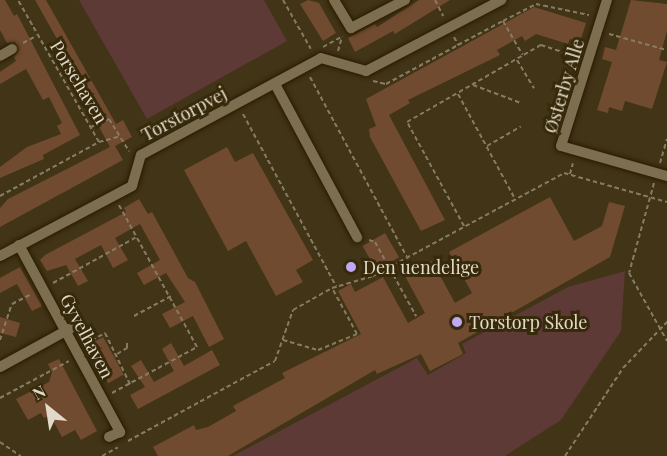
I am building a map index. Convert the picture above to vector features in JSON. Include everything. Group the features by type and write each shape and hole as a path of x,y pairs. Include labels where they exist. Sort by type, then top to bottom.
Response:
{"street":[{"path":"334,0 351,28 405,0"},
{"name":"Torstorpvej","path":"0,256 132,186 141,155 321,58 366,71 501,0"},
{"name":"Østerby Alle","path":"605,0 602,19 561,146 662,175"},
{"path":"0,56 12,49"},
{"path":"275,84 357,237"},
{"name":"Gyvelhaven","path":"19,245 42,288 69,330 77,353 120,432 109,437"},
{"path":"0,368 69,330"}],"path":[{"name":"Porsehaven","path":"0,196 99,142 69,84 54,69 18,0"},
{"path":"283,0 313,52"},
{"path":"435,0 458,45 536,4 602,19"},
{"path":"503,21 523,56"},
{"path":"335,62 341,37 351,28"},
{"path":"598,31 667,50"},
{"path":"12,49 36,36"},
{"path":"464,226 407,122 541,45 589,60"},
{"path":"517,59 534,88"},
{"path":"305,67 329,116 407,258"},
{"path":"473,85 521,103"},
{"path":"458,94 515,199"},
{"path":"237,104 337,286"},
{"path":"486,146 521,126"},
{"path":"99,142 118,136"},
{"path":"667,139 662,175 651,196 629,273 667,341"},
{"path":"102,456 275,361 292,310 332,288 407,258 564,173 667,202"},
{"path":"102,399 197,347 171,296 135,238 114,195"},
{"path":"357,237 375,242 416,316"},
{"path":"0,340 12,304 135,238"},
{"path":"282,340 318,350 357,334 332,288"},
{"path":"134,316 171,296"},
{"path":"566,456 624,368 667,322"},
{"path":"0,398 77,353 105,333 130,384"},
{"path":"117,354 127,348 127,342"},
{"path":"0,442 21,456"}],"shaded area":[{"path":"79,0 264,0 287,41 147,119"},
{"path":"625,271 621,331 561,420 505,456 233,456 417,358 428,375 466,353 462,344 568,287"}],"building":[{"path":"0,0 5,0 14,16 17,14 80,135 43,155 44,159 0,178 0,167 27,147 61,134 57,126 62,123 49,97 43,100 26,69 0,84 0,72 16,61 14,57 19,50 15,42 7,43 0,30"},
{"path":"35,0 46,0 116,124 123,120 132,137 115,146 123,160 0,227 0,208 8,199 110,147 98,125 104,122"},
{"path":"308,0 319,3 336,33 323,41 300,4"},
{"path":"419,0 450,0 395,34 393,31 355,52 348,38 375,24 377,27"},
{"path":"631,0 667,4 667,31 659,60 667,62 652,109 625,101 622,111 609,107 608,113 597,110 612,62 602,59 605,47 616,50"},
{"path":"534,7 586,23 580,42 570,39 568,44 536,34 525,41 522,36 497,50 500,55 408,100 410,103 389,115 445,220 421,231 370,137 369,129 376,126 366,99"},
{"path":"227,147 235,162 253,153 313,260 296,270 303,282 276,296 246,241 228,251 184,170"},
{"path":"550,197 574,241 602,226 609,202 625,206 610,257 458,343 463,354 430,371 421,354 377,374 375,370 228,456 158,456 153,447 194,425 196,430 208,427 236,411 233,406 285,378 282,373 361,334 338,291 351,284 355,292 383,277 408,323 425,313 405,276 432,261 455,303 472,293 449,252"},
{"path":"139,199 148,214 152,212 188,278 195,282 224,339 209,347 193,316 170,328 162,314 185,302 166,273 144,285 137,273 160,260 140,224 115,238 128,260 113,268 101,245 75,259 88,281 78,286 66,265 47,271 40,260 45,255 126,212 124,208"},
{"path":"385,233 399,257 376,270 362,246"},
{"path":"20,267 42,306 32,311 17,284 0,293 0,278"},
{"path":"0,317 20,323 16,337 0,333"},
{"path":"103,337 124,375 108,383 87,346"},
{"path":"171,343 184,366 212,350 220,365 138,409 130,395 145,387 131,366 141,360 154,382 174,371 162,349"},
{"path":"59,359 97,431 81,440 75,430 62,437 50,415 44,418 41,413 28,420 16,399 49,382 52,372 48,364"}],"place":[{"name":"Den uendelige","path":"351,267"},
{"name":"Torstorp Skole","path":"457,322"}]}
